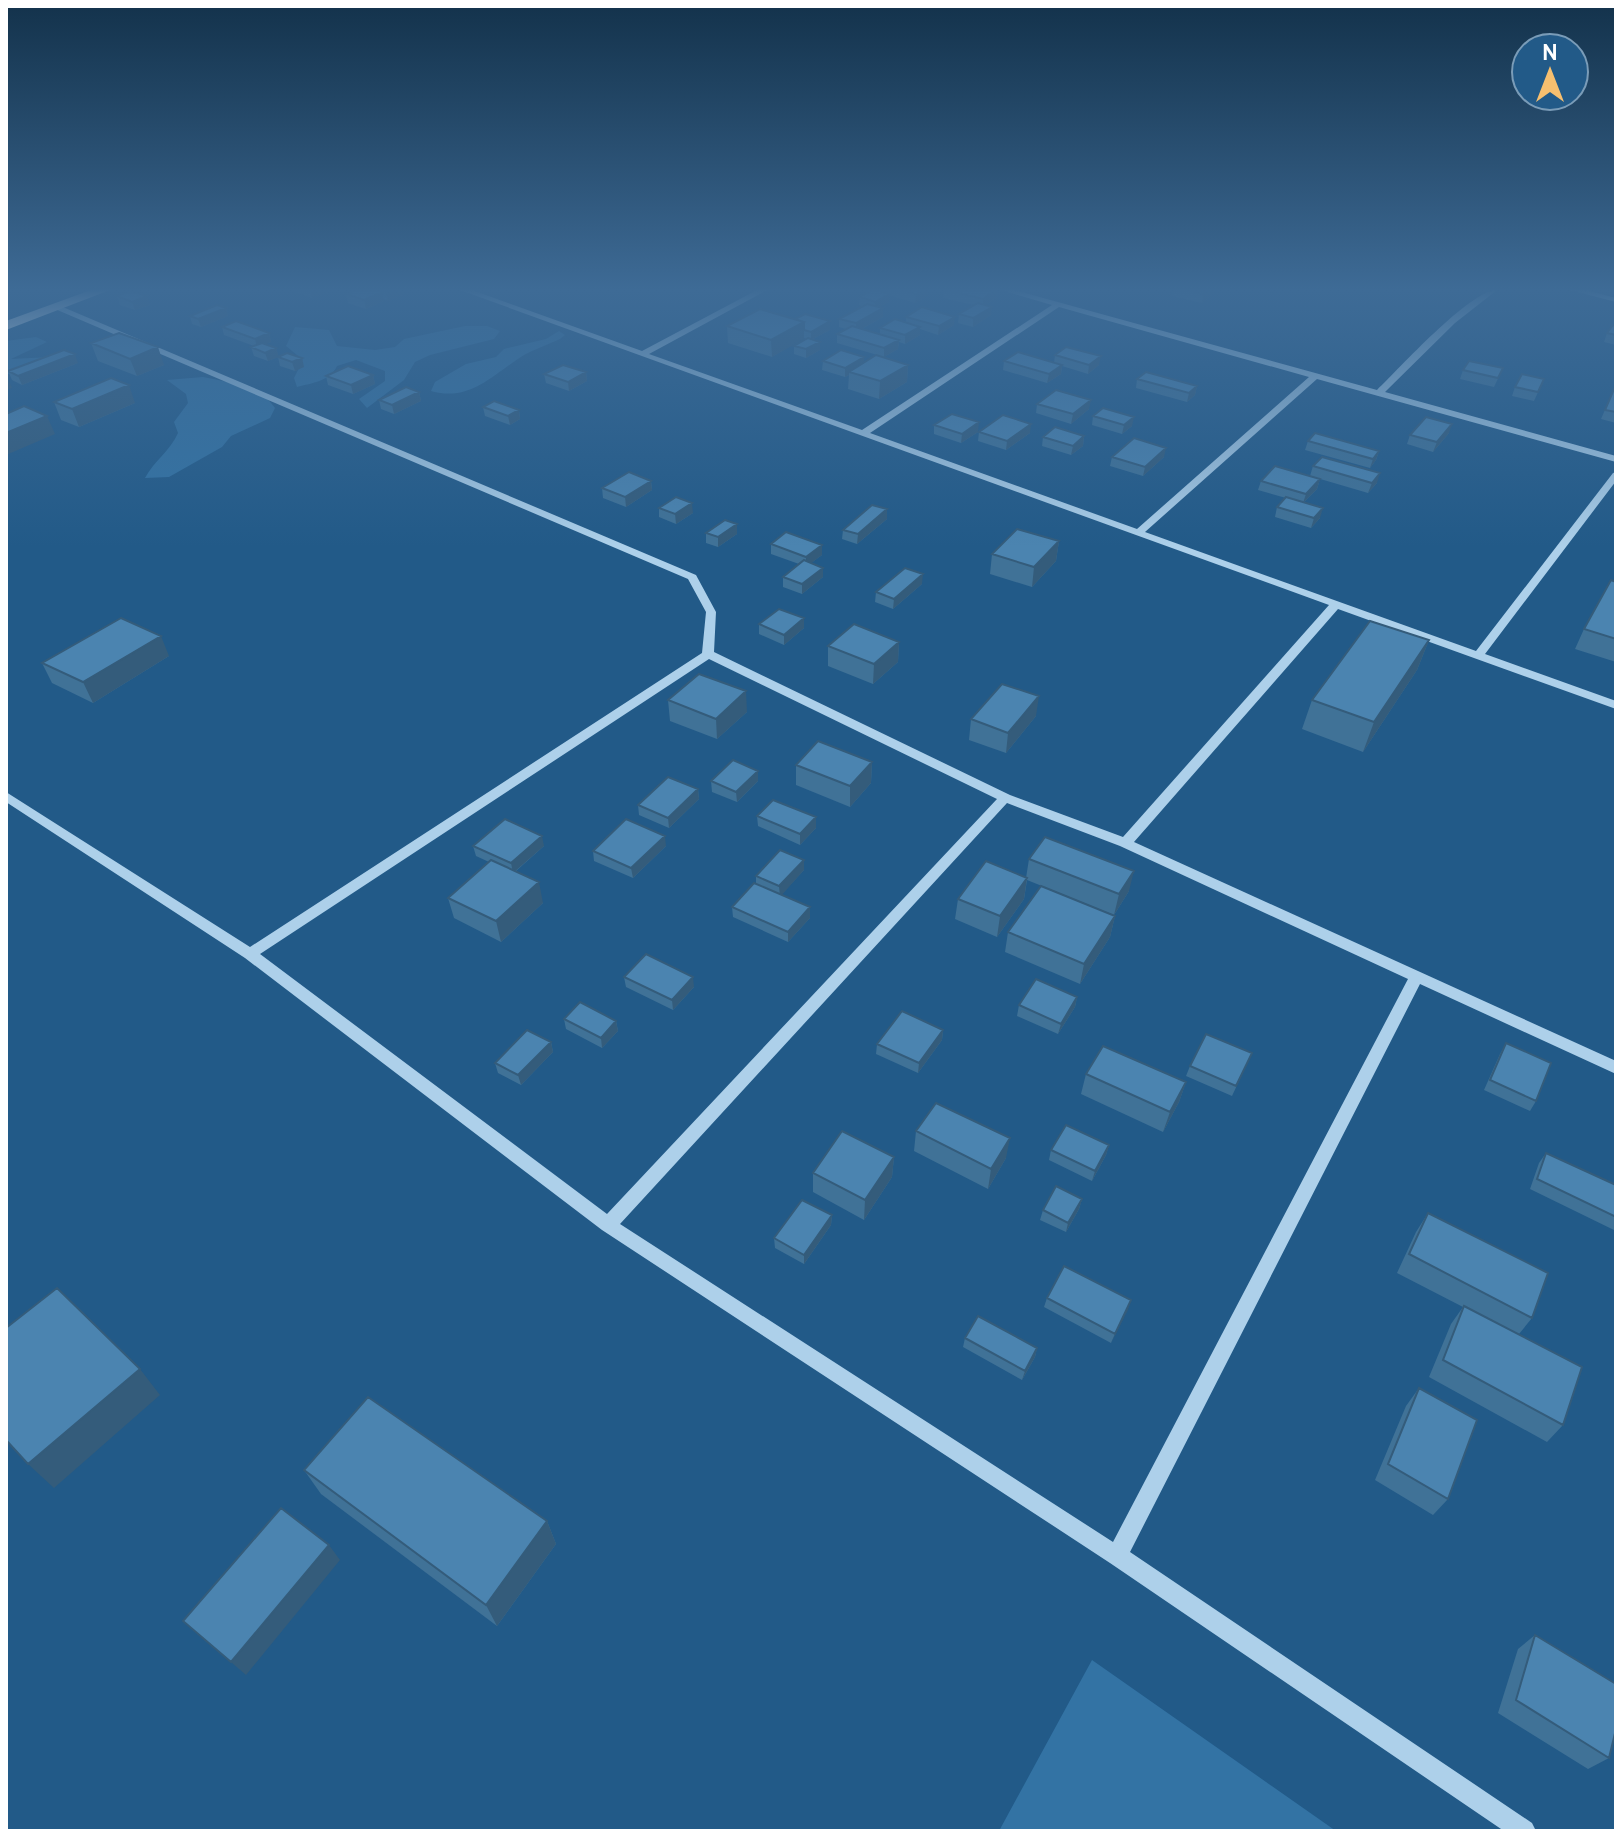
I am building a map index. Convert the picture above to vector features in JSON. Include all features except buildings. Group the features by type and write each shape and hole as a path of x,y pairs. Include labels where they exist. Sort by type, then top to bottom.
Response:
{"street":[{"path":"219,376 692,577 711,612 708,654"},
{"path":"703,376 1616,705"},
{"path":"863,434 951,376"},
{"path":"1138,533 1315,376 1616,459"},
{"path":"1378,394 1397,376"},
{"path":"1479,655 1616,475"},
{"path":"1125,843 1336,604"},
{"path":"708,654 1005,798 1125,843 1616,1068"},
{"path":"250,954 708,654"},
{"path":"6,796 250,954 608,1225 1117,1556 1524,1831"},
{"path":"608,1225 1005,798"},
{"path":"1117,1556 1416,978"}],"shaded area":[{"path":"295,376 329,376 297,387"},
{"path":"385,376 407,376 367,408 359,399 385,381"},
{"path":"446,376 494,376 476,387 455,393 431,391 435,382"},
{"path":"203,377 242,386 261,395 275,408 270,418 231,436 222,447 169,477 145,478 175,439 178,433 174,422 188,403 186,394 167,380"},
{"path":"1092,1660 1336,1831 999,1831"}]}
